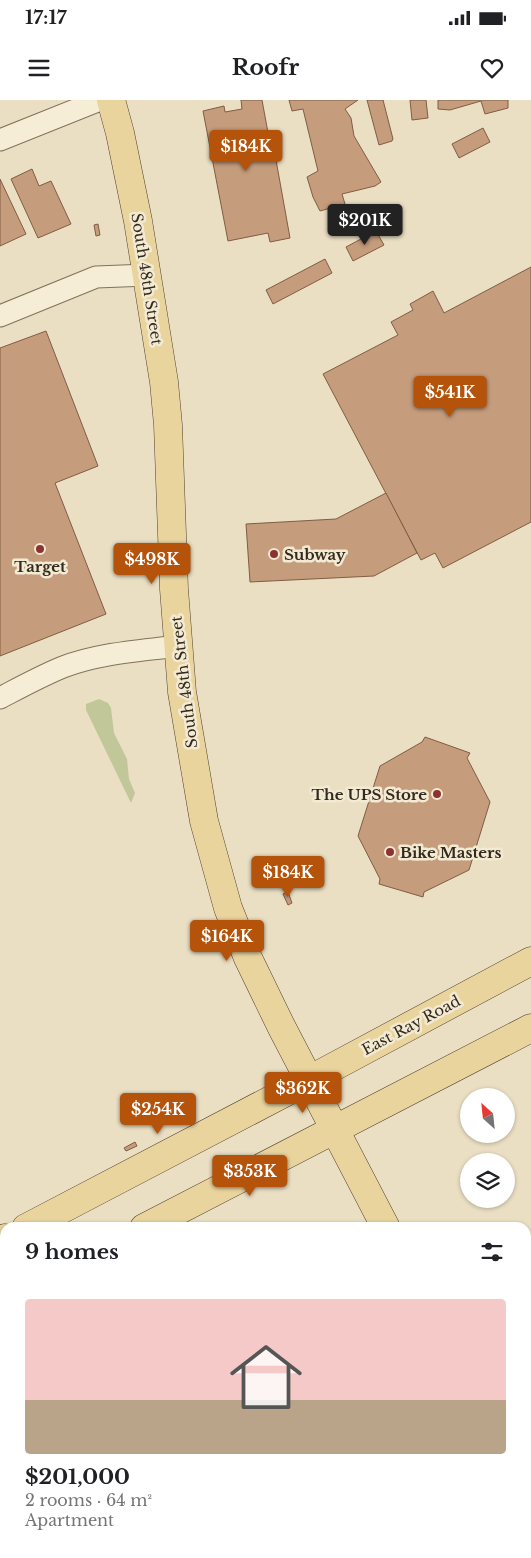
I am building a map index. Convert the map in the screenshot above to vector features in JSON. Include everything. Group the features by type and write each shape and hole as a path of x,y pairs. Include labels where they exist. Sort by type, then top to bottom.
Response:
{"main road":[{"name":"South 48th Street","path":"111,100 129,174 148,275 168,425 174,589 182,692 204,821 228,908 248,958 383,1222"},
{"name":"East Ray Road","path":"37,1222 531,961"},
{"path":"155,1222 531,1028"}],"street":[{"path":"0,140 100,100"},
{"path":"0,316 96,277 148,275"},
{"path":"0,698 76,663 116,654 178,646"}],"green space":[{"path":"99,699 108,703 111,708 114,733 127,759 129,779 135,793 131,803 86,710 86,704"}],"building":[{"path":"241,100 262,100 273,160 276,160 290,238 270,242 268,233 228,241 203,111 224,106 225,112 242,109"},
{"path":"289,100 358,100 345,109 351,118 354,136 381,182 375,186 342,194 345,204 320,211 313,197 307,177 318,171 303,109 292,111"},
{"path":"367,100 383,100 392,141 379,145"},
{"path":"410,100 426,100 428,118 412,120"},
{"path":"438,100 508,100 508,108 485,114 481,101 450,110 438,109"},
{"path":"483,128 490,142 459,158 452,144"},
{"path":"32,169 39,186 51,181 71,224 38,238 11,179"},
{"path":"0,179 26,234 0,246"},
{"path":"98,224 100,235 96,236 94,225"},
{"path":"376,231 384,245 353,261 346,247"},
{"path":"325,259 332,273 273,304 266,290"},
{"path":"531,267 531,522 443,568 435,553 421,560 323,374 398,335 391,322 413,310 410,304 433,291 444,313"},
{"name":"Target","path":"46,331 98,466 55,483 106,614 0,656 0,348"},
{"path":"386,493 417,553 374,576 250,582 246,524 336,519"},
{"path":"425,737 470,753 467,758 490,802 469,870 424,892 423,897 379,884 380,879 358,836 380,766 422,742"},
{"path":"288,892 292,903 288,905 283,894"},
{"path":"135,1142 137,1146 126,1151 124,1148"}],"place":[{"name":"Target","path":"40,549"},
{"name":"Subway","path":"274,554"},
{"name":"The UPS Store","path":"437,794"},
{"name":"Bike Masters","path":"390,852"}]}
